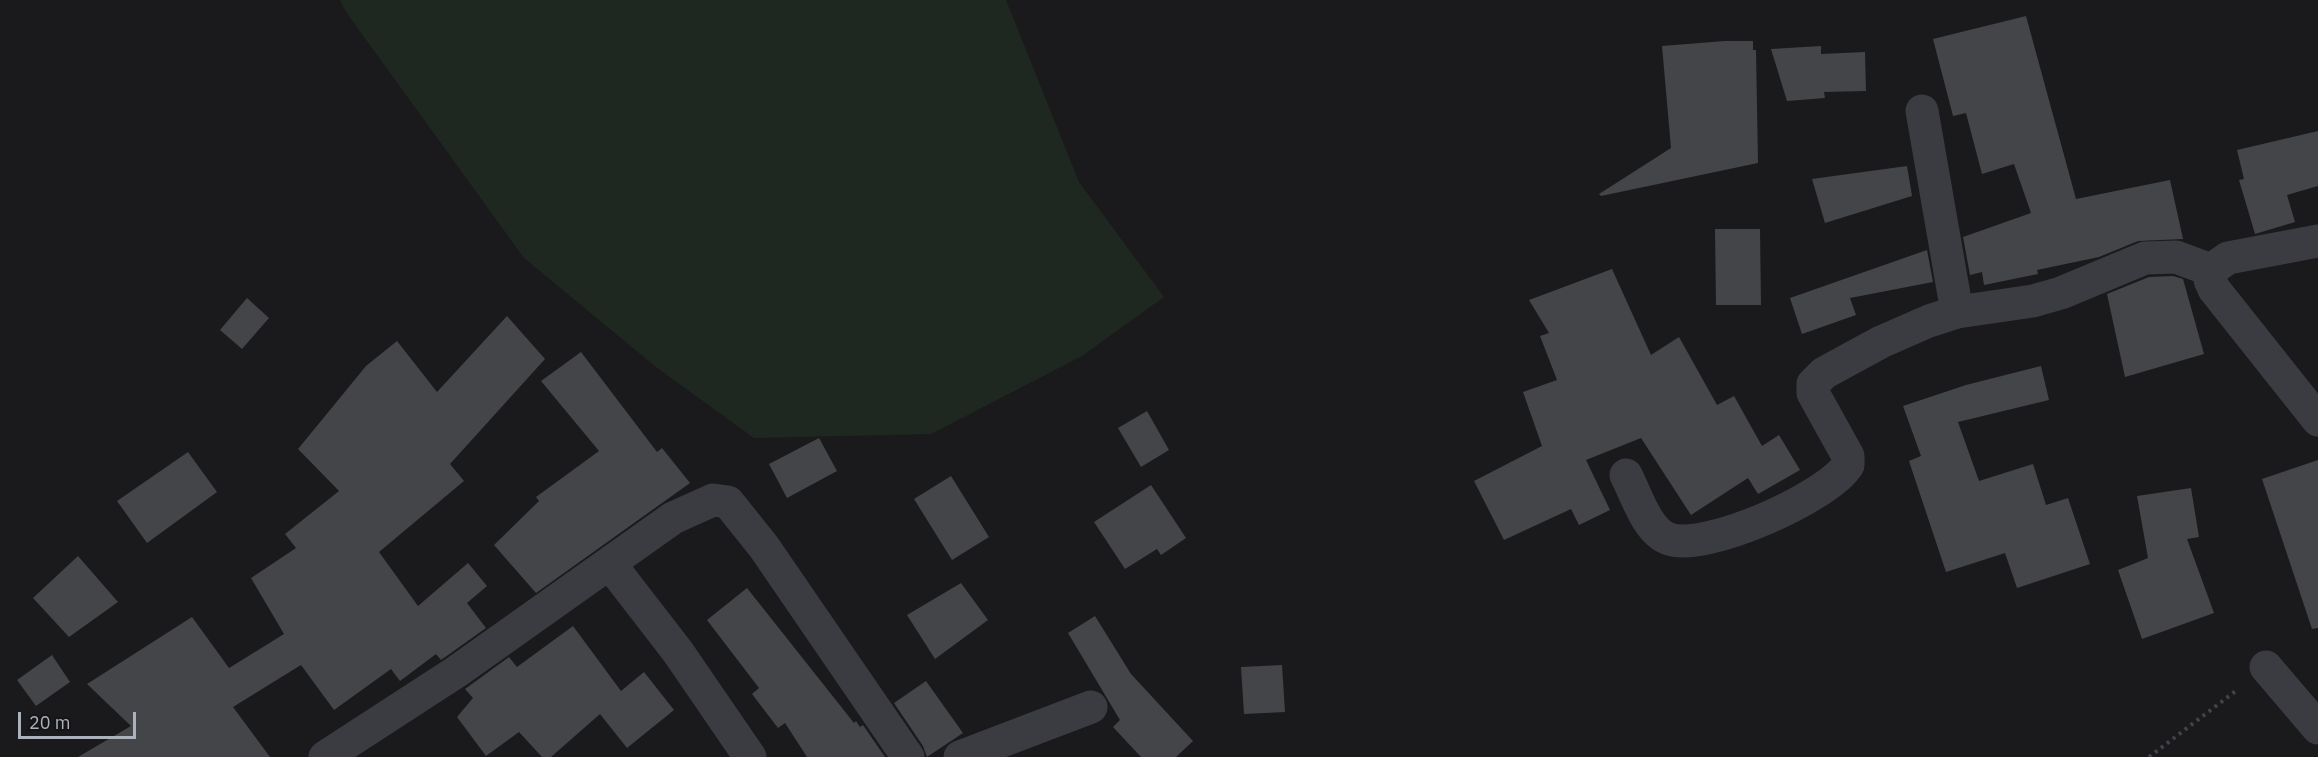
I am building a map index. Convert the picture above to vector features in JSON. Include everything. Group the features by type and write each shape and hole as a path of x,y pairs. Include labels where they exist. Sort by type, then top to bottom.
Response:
{"street":[{"path":"1922,111 1957,312"},
{"path":"2318,241 2228,258 2211,270 2210,280 2214,289 2318,420"},
{"path":"1626,475 1659,534 1677,541 1708,540 1722,536 1799,502 1845,470 1849,462 1813,393 1813,384 1816,378 1889,338 1957,312 2033,301 2061,293 2145,258 2176,257 2211,270"},
{"path":"325,757 456,672 673,518 713,500 728,502 764,547 908,757"},
{"path":"610,564 678,652 750,757"},
{"path":"2266,667 2318,728"},
{"path":"960,757 1091,707"}],"path":[{"path":"2149,757 2266,667"}],"shaded area":[{"path":"340,0 1006,0 1079,182 1164,297 1082,356 931,434 754,438 656,367 524,258 346,12"}],"building":[{"path":"2026,16 2076,199 2170,180 2183,239 2138,241 2099,257 2037,270 2038,274 1984,285 1982,272 1970,275 1963,237 2031,213 2014,164 1982,174 1966,113 1953,116 1933,39"},
{"path":"1753,41 1753,50 1756,50 1758,163 1601,196 1599,194 1671,148 1662,46"},
{"path":"1821,46 1821,54 1865,52 1866,91 1824,92 1825,98 1787,101 1771,49"},
{"path":"2318,131 2318,186 2287,195 2295,222 2255,234 2239,180 2244,179 2237,150"},
{"path":"1907,166 1912,196 1825,223 1812,179"},
{"path":"1715,229 1760,229 1761,305 1716,305"},
{"path":"1927,250 1933,282 1850,298 1856,315 1802,334 1790,298"},
{"path":"1612,269 1651,355 1679,337 1717,405 1734,396 1762,446 1779,435 1800,470 1758,494 1748,478 1691,515 1641,438 1586,460 1610,510 1579,525 1571,509 1504,540 1474,481 1542,446 1523,392 1557,380 1540,336 1549,333 1529,300"},
{"path":"2173,276 2183,279 2204,354 2125,377 2107,294 2149,277"},
{"path":"247,298 269,318 242,349 220,330"},
{"path":"507,316 545,359 450,464 464,481 379,552 418,606 468,563 487,586 467,603 486,628 441,660 436,654 400,681 391,669 334,710 301,665 233,707 270,757 78,757 131,726 87,684 192,617 229,668 284,634 251,578 296,548 285,534 339,491 298,449 366,366 397,341 437,392"},
{"path":"581,352 657,452 662,448 690,483 536,593 494,545 539,501 536,497 599,451 541,381"},
{"path":"2041,366 2049,400 1958,422 1979,481 2033,464 2046,505 2068,498 2090,564 2017,588 2005,553 1946,572 1909,461 1921,456 1903,406 1966,385"},
{"path":"1147,411 1169,450 1141,467 1118,428"},
{"path":"819,438 837,471 787,498 769,464"},
{"path":"188,452 217,492 147,543 117,501"},
{"path":"2318,460 2318,628 2312,629 2262,479"},
{"path":"951,476 989,537 952,560 914,499"},
{"path":"1151,485 1186,538 1161,555 1157,549 1125,569 1094,522"},
{"path":"2191,488 2199,537 2187,539 2214,613 2142,639 2118,570 2148,558 2137,496"},
{"path":"78,556 118,602 69,637 33,598"},
{"path":"961,583 988,620 935,659 907,615"},
{"path":"747,588 854,723 856,721 860,727 863,725 885,757 807,757 785,723 778,728 752,694 759,688 707,620"},
{"path":"1095,616 1131,674 1193,741 1176,757 1141,757 1113,727 1120,720 1068,633"},
{"path":"573,626 621,691 644,672 674,710 627,748 600,714 551,757 542,757 519,732 486,756 457,717 473,698 465,689 509,657 517,667"},
{"path":"52,655 70,682 36,706 17,680"},
{"path":"1282,665 1285,712 1244,714 1241,667"},
{"path":"926,681 963,733 927,757 923,746 894,703"}]}
